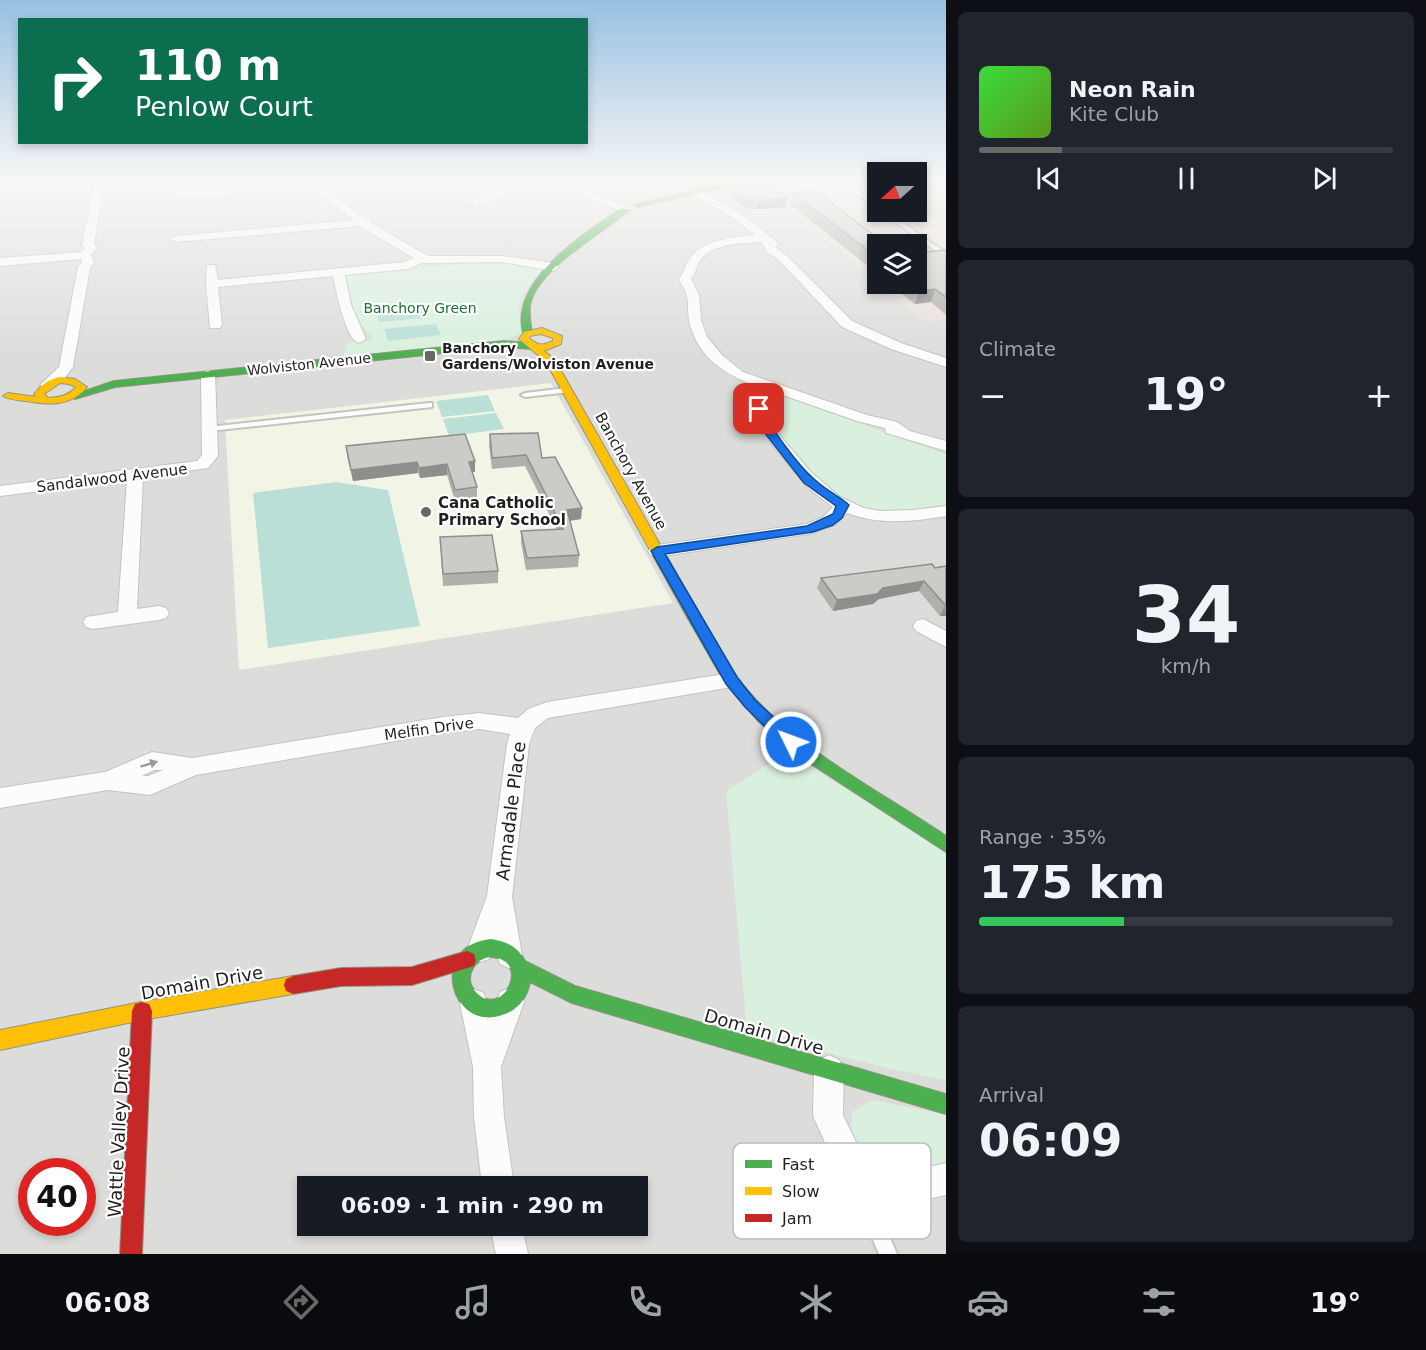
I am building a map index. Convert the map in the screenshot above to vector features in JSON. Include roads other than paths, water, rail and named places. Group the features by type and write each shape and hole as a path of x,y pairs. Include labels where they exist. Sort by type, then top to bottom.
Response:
{"main road":[{"path":"529,341 526,304 530,294 553,267 582,240"},
{"path":"527,317 553,338 550,360"},
{"name":"Wolviston Avenue","path":"75,386 114,384 529,341 546,348 553,338"},
{"name":"Banchory Avenue","path":"529,341 550,360 731,681 778,732 804,753 871,797 911,818 946,845"},
{"path":"4,396 44,390 63,380 75,386 62,400 44,390"},
{"name":"Banchory Avenue","path":"911,818 946,826"},
{"path":"500,950 514,961 522,980 523,997 492,1008 457,991 460,974 473,955 500,950"},
{"name":"Domain Drive","path":"0,1040 142,1011 341,976 412,975 473,955"},
{"name":"Domain Drive","path":"514,961 572,994 946,1104"},
{"name":"Domain Drive","path":"412,975 457,991"},
{"name":"Domain Drive","path":"523,997 572,994"},
{"name":"Wattle Valley Drive","path":"131,1254 142,1011"}],"street":[{"path":"44,390 66,367 88,240"},
{"path":"391,240 420,259 435,263 502,260 553,267"},
{"path":"758,240 734,241 708,249 693,262 686,284 692,290 698,335 710,350 728,369 738,375 862,418 889,430 903,432 946,446"},
{"path":"766,240 768,246 784,259 847,324 896,346 946,363"},
{"path":"0,262 84,256"},
{"path":"212,284 400,266 420,259"},
{"path":"211,268 215,325"},
{"path":"338,271 345,304 358,339"},
{"path":"66,367 75,386"},
{"name":"Sandalwood Avenue","path":"0,491 201,465 210,456 208,374"},
{"path":"770,387 759,409 762,422 808,480 832,500 856,511 886,517 946,511"},
{"path":"127,617 135,475"},
{"path":"657,551 809,530 838,516 843,505"},
{"path":"93,622 159,613"},
{"path":"923,626 946,640"},
{"path":"523,727 531,715 547,710 731,681"},
{"name":"Melfin Drive","path":"0,798 108,781 150,786 192,767 470,722 479,721 523,727"},
{"name":"Armadale Place","path":"500,896 518,744 523,727"},
{"path":"473,955 500,896"},
{"path":"500,896 514,961"},
{"path":"457,991 487,1067 489,1117 497,1176"},
{"path":"487,1067 523,997"},
{"path":"829,1070 828,1116 841,1143"},
{"path":"931,1182 946,1179"},
{"path":"508,1236 512,1254"}],"lane":[{"path":"923,240 945,255"},
{"path":"928,256 945,255"},
{"path":"525,395 567,390"},
{"path":"209,429 429,405"},
{"path":"881,1239 888,1254"}],"place":[{"name":"Banchory Gardens/Wolviston Avenue","path":"430,356"},
{"name":"Cana Catholic Primary School","path":"426,512"}],"park label":[{"name":"Banchory Green","path":"420,308"}]}
